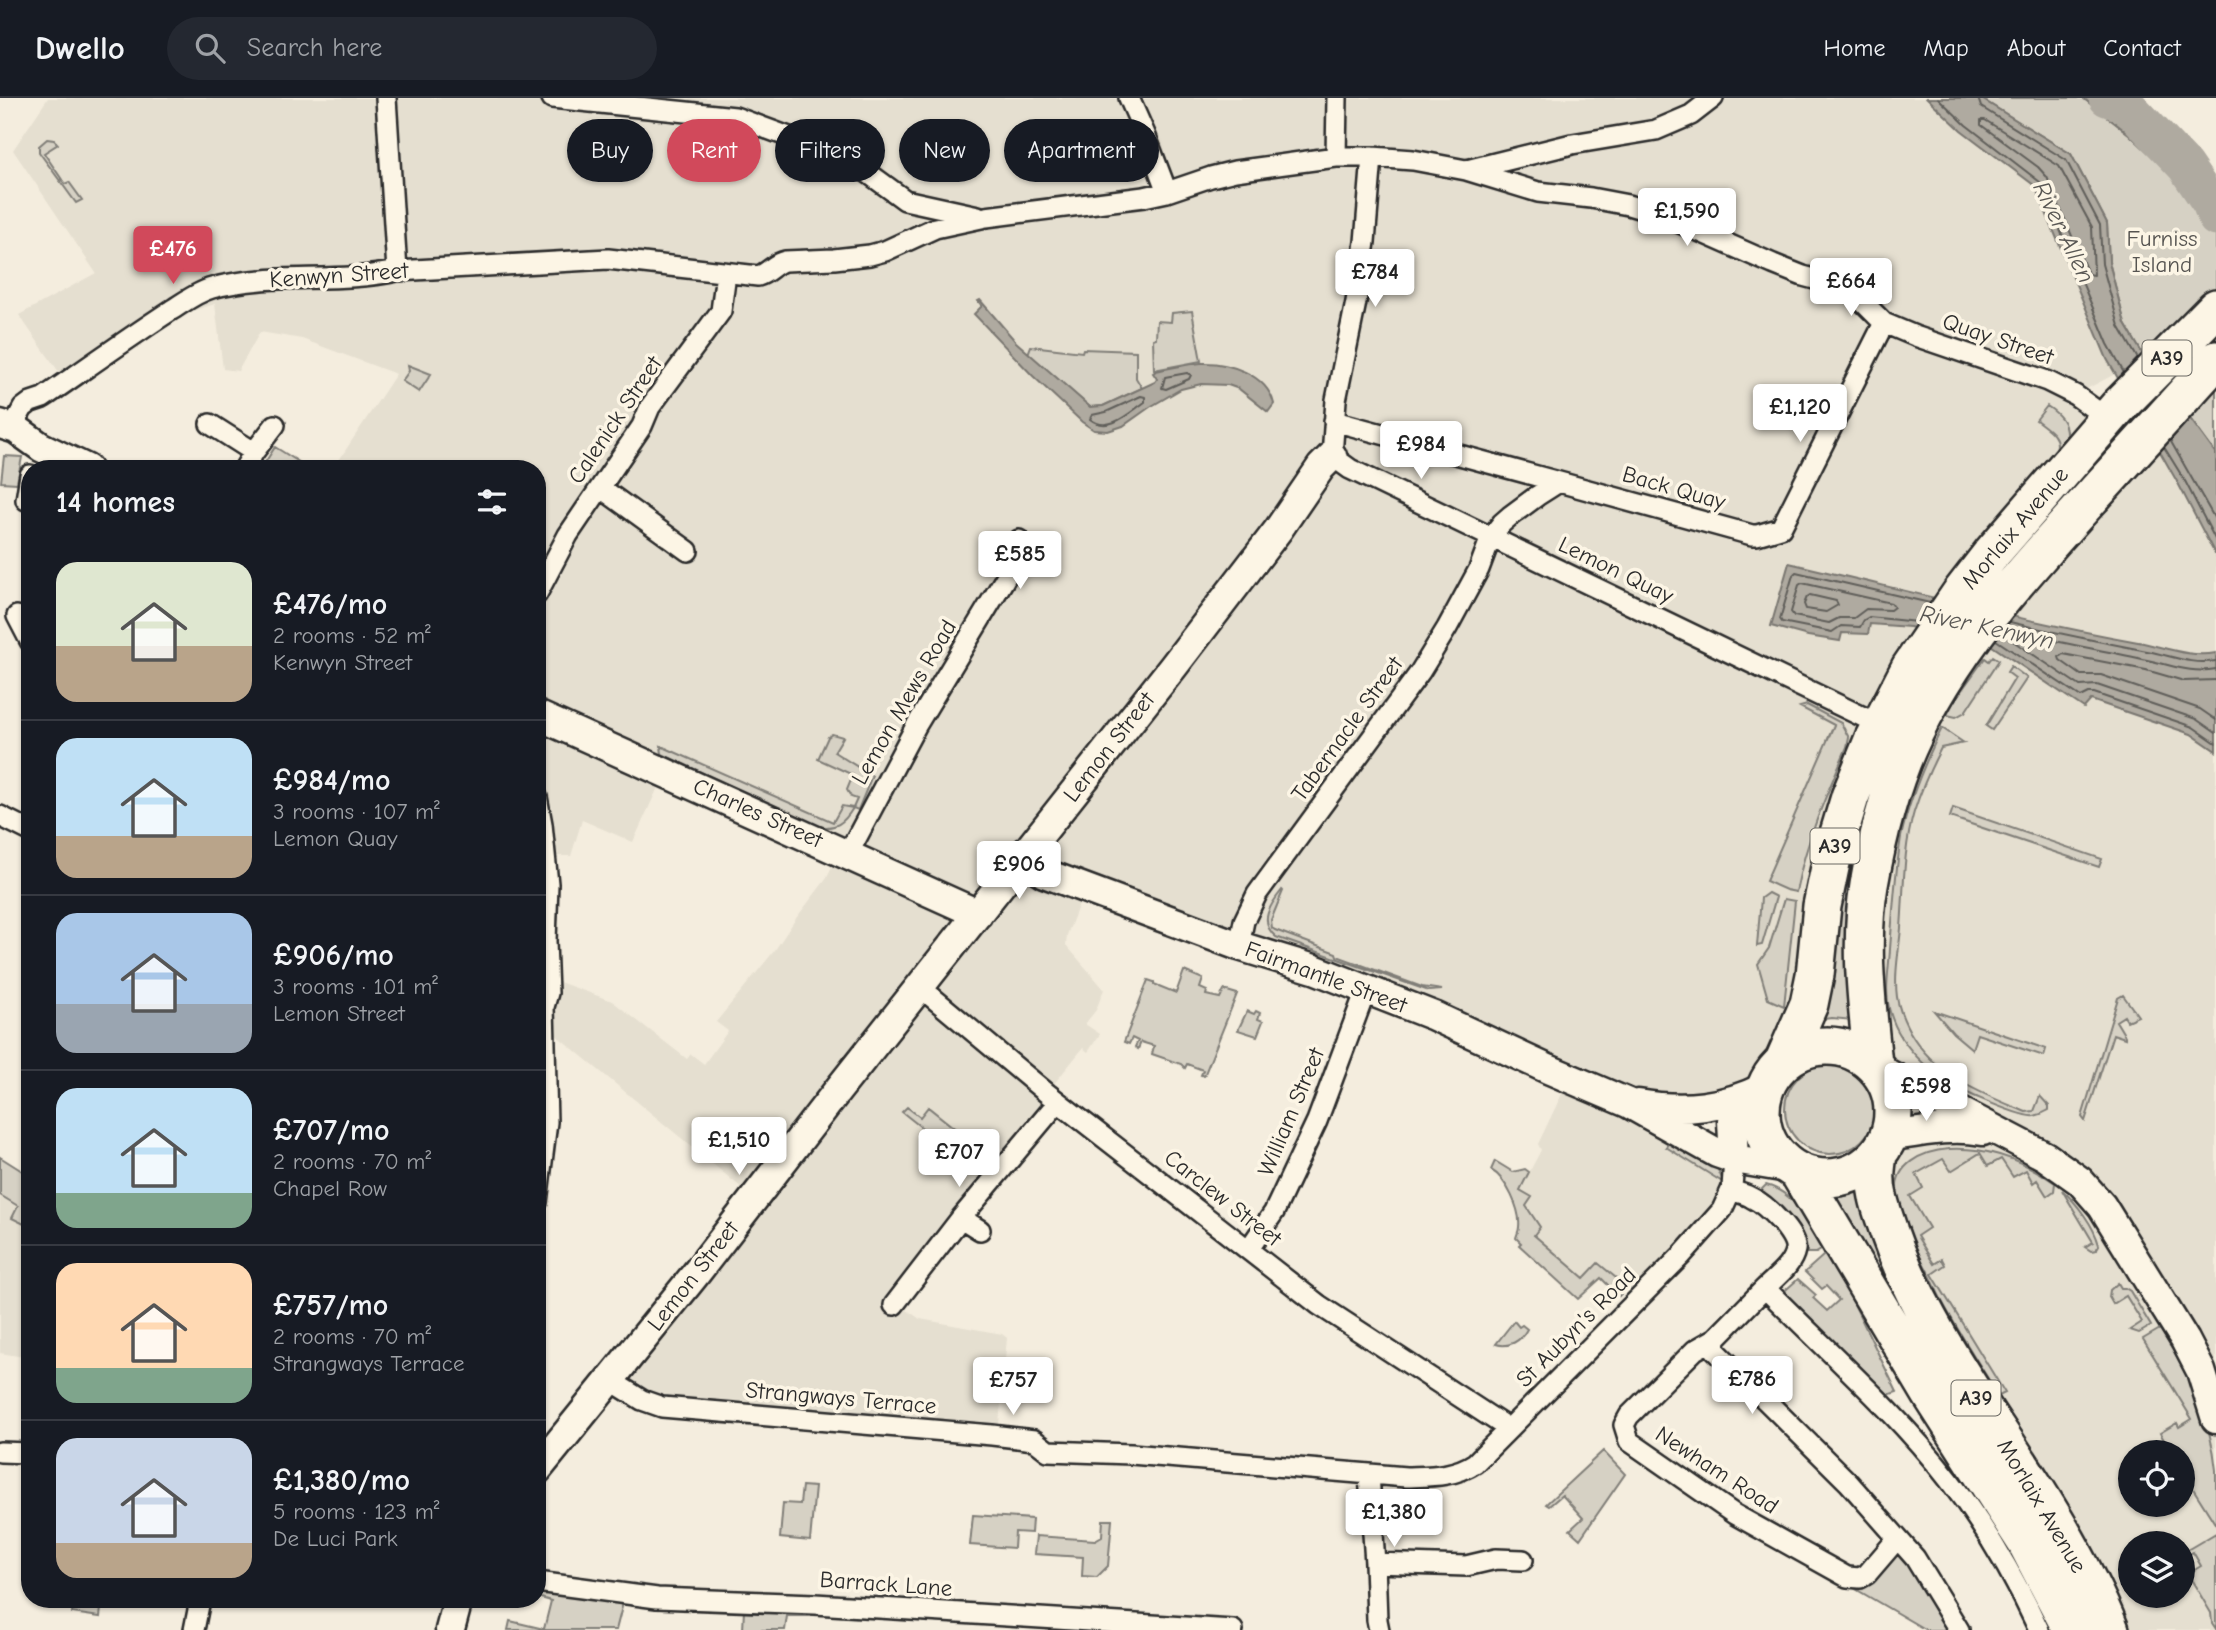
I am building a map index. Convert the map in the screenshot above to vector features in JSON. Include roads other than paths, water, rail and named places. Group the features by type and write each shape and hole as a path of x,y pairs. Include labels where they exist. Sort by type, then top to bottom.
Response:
{"highway":[{"name":"Morlaix Avenue","path":"1762,1083 1809,1004 1815,975 1822,906 1833,853 1850,797 1880,725 1910,668 1961,593 2113,413 2216,308"},
{"name":"Morlaix Avenue","path":"1875,1066 1864,958 1869,886 1877,847 1908,747 1940,685 2000,602 2063,527 2216,360"},
{"path":"1762,1083 1797,1052 1813,1047 1829,1045 1852,1051 1875,1066"},
{"name":"A39","path":"1875,1066 1884,1079 1892,1101 1892,1124 1883,1145"},
{"name":"A39","path":"1762,1083 1762,1128 1771,1147 1796,1171"},
{"name":"Morlaix Avenue","path":"1883,1145 1875,1182 1897,1255 1914,1293 1954,1363 2076,1557 2109,1630"},
{"path":"1796,1171 1818,1177 1851,1173 1866,1165 1883,1145"},
{"name":"Morlaix Avenue","path":"1796,1171 1931,1394 2026,1542 2072,1630"}],"street":[{"path":"386,98 397,271"},
{"path":"552,98 735,117 849,159 905,200 986,217"},
{"path":"1129,98 1167,192"},
{"path":"1336,157 1337,98"},
{"path":"1466,170 1572,144 1656,130 1691,115 1713,98"},
{"name":"Quay Street","path":"986,217 1144,197 1235,171 1336,157 1413,160 1466,170 1538,192 1591,198 1662,215 1773,264 1837,285 1856,295 1884,323 2047,381 2113,413"},
{"path":"1332,456 1336,400 1365,242 1372,157"},
{"path":"905,200 913,218 909,239"},
{"name":"Kenwyn Street","path":"6,426 26,405 43,398 148,325 207,289 266,280 321,279 397,271 608,259 758,275 765,274 779,262 870,255 935,228 986,217"},
{"name":"Calenick Street","path":"546,577 568,535 642,426 650,407 721,311 726,273"},
{"name":"Back Quay","path":"1334,421 1758,535 1781,527 1884,323"},
{"path":"209,424 248,460"},
{"path":"250,460 275,425"},
{"path":"6,426 36,458"},
{"name":"Lemon Quay","path":"1332,456 1350,469 1880,725"},
{"name":"Lemon Street","path":"546,1457 694,1276 1270,541 1321,467 1332,456"},
{"path":"1491,537 1502,523 1519,509 1559,482"},
{"path":"601,488 688,551"},
{"name":"Tabernacle Street","path":"1239,946 1244,921 1257,894 1419,672 1479,569 1491,537"},
{"name":"Lemon Mews Road","path":"848,854 916,726 1021,552 1019,540"},
{"path":"17,616 21,624"},
{"name":"Charles Street","path":"546,719 978,914"},
{"path":"0,816 21,826"},
{"name":"Fairmantle Street","path":"1021,858 1044,873 1434,1016 1628,1103 1717,1153 1796,1171"},
{"path":"546,864 546,1000"},
{"name":"Carclew Street","path":"920,987 1058,1102 1319,1305 1509,1429"},
{"name":"William Street","path":"1249,1249 1274,1212 1317,1121 1366,990"},
{"path":"1875,1066 2057,1164 2080,1181 2102,1206 2185,1340 2201,1371 2216,1419"},
{"path":"1734,1159 1733,1110 1762,1083"},
{"name":"Fairmantle Street","path":"1628,1103 1646,1106 1705,1106 1762,1083"},
{"path":"894,1305 961,1218 1058,1102"},
{"path":"546,1112 546,1132"},
{"path":"1883,1145 1947,1128 1966,1128 1999,1134"},
{"name":"St Aubyn's Road","path":"1406,1477 1443,1475 1468,1468 1485,1454 1682,1255 1722,1210 1734,1181 1734,1159"},
{"name":"Newham Road","path":"1731,1190 1757,1201 1785,1227 1796,1245 1792,1259 1716,1338 1695,1350 1629,1416 1624,1425 1629,1441 1734,1514 1847,1577 1867,1574 1897,1539"},
{"path":"961,1218 979,1230"},
{"path":"1765,1288 1885,1407 1947,1477 1990,1542 2039,1630"},
{"path":"1716,1338 1714,1346 1717,1354 1849,1483 1919,1564 1959,1630"},
{"name":"Strangways Terrace","path":"610,1380 642,1400 662,1407 992,1435 1034,1440 1048,1451 1131,1454 1406,1477"},
{"path":"0,1452 21,1453"},
{"path":"1369,1475 1379,1630"},
{"path":"1375,1563 1466,1566 1496,1559 1523,1560"},
{"name":"Barrack Lane","path":"546,1583 639,1597 1020,1616 1233,1630"},
{"path":"194,1630 198,1608"},
{"path":"450,1630 456,1608"}],"water":[{"path":"1927,98 1980,98 2071,154 2107,223 2109,262 2125,324 2142,353 2216,454 2216,556 2107,359 2035,186 1961,130"},
{"path":"2083,98 2111,98 2195,159 2216,193 2216,231 2186,188 2129,134"},
{"path":"980,300 1016,342 1090,407 1103,406 1155,382 1157,379 1153,373 1156,371 1201,363 1223,365 1245,372 1263,385 1274,404 1268,412 1239,389 1228,385 1201,384 1181,389 1123,426 1108,431 1094,430 1033,376 974,314 982,306 978,301"},
{"name":"River Kenwyn","path":"1789,563 2050,625 2187,653 2216,653 2216,751 2191,734 2091,700 2084,708 1992,646 1910,627 1870,624 1868,634 1842,633 1840,641 1771,626"}],"waterway":[{"name":"River Allen","path":"2107,98 2127,105 2185,166 2210,203 2216,218"}],"park label":[{"name":"Furniss Island","path":"2162,251"}]}
